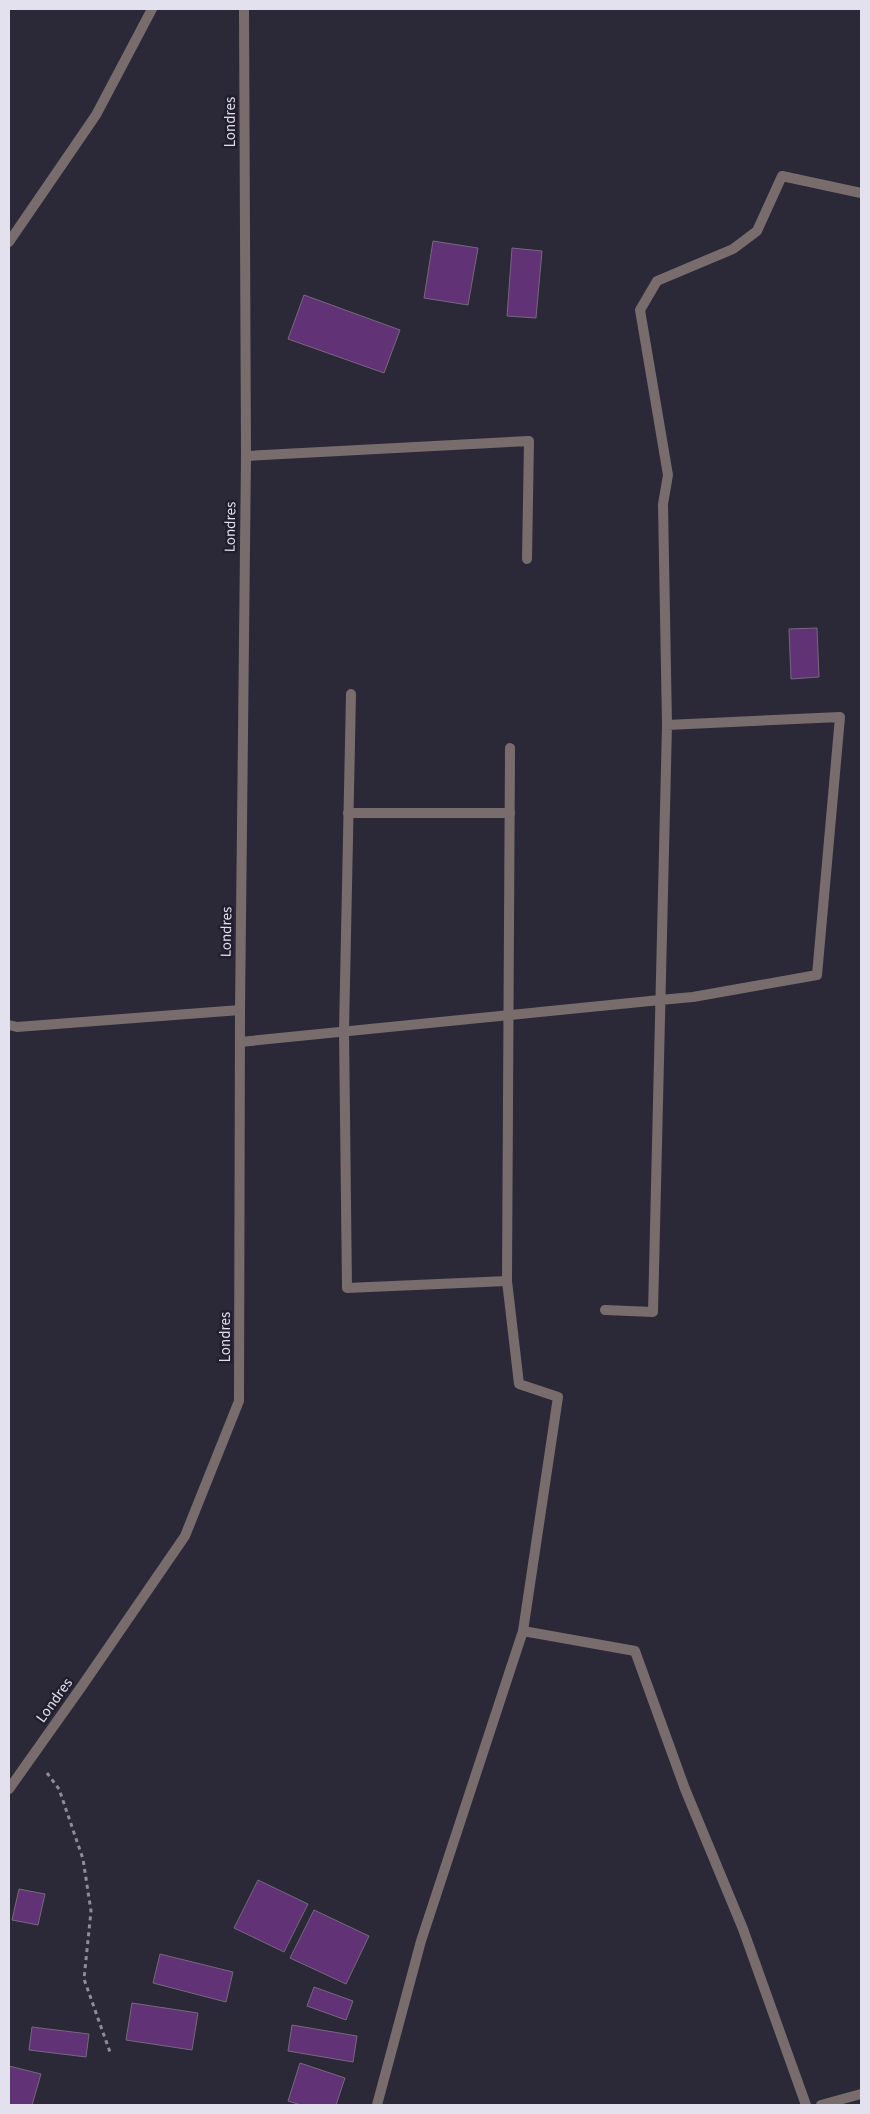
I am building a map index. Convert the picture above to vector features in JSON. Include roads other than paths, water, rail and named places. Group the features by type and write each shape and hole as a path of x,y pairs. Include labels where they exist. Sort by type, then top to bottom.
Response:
{"street":[{"path":"9,242 96,115 152,9"},
{"name":"Londres","path":"9,1789 185,1536 240,1401 240,1010 246,456 244,9"},
{"path":"605,1310 653,1312 667,725 663,504 668,475 640,310 657,281 734,249 757,231 782,176 861,193"},
{"path":"246,456 529,441 527,559"},
{"path":"351,694 344,1031 347,1288 507,1281"},
{"path":"240,1042 693,997 817,975 840,717 667,725"},
{"path":"377,2105 420,1941 523,1631 558,1397 518,1384 507,1281 510,748"},
{"path":"348,813 510,813"},
{"path":"9,1025 17,1027 240,1010"},
{"path":"523,1631 635,1651 685,1789 743,1929 806,2105"},
{"path":"821,2105 861,2094"}]}
